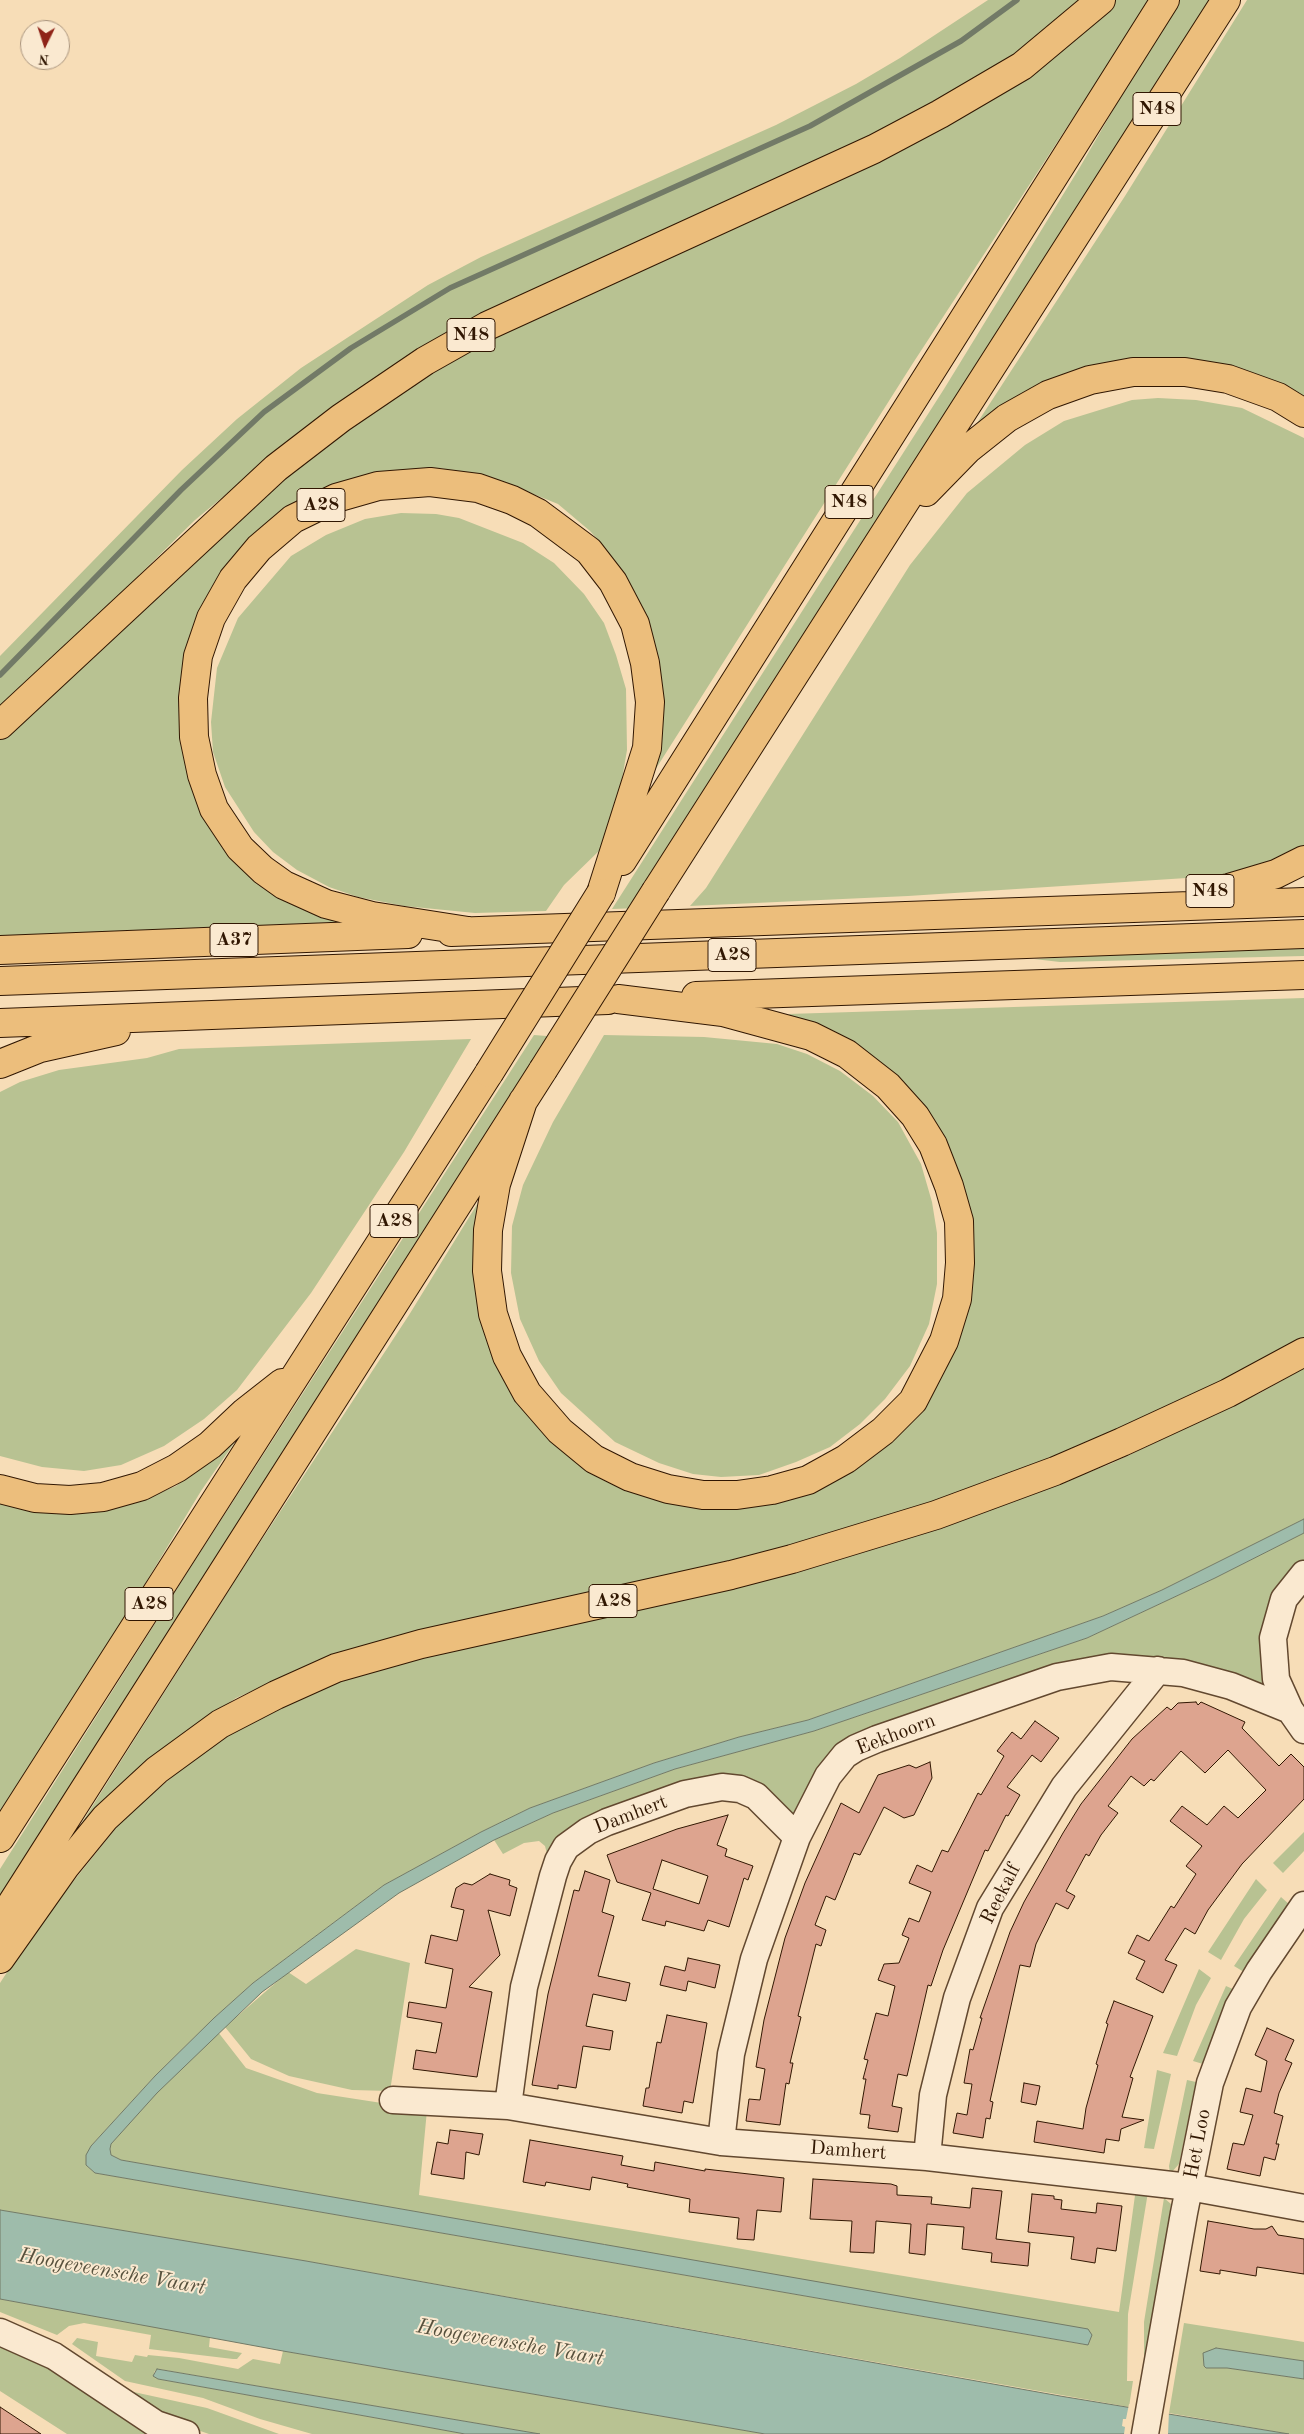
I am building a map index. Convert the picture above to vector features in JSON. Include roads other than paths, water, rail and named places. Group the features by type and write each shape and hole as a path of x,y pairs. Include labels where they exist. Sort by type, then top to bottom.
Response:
{"highway":[{"name":"N48","path":"0,725 276,468 341,418 425,361 487,326 874,149 940,114 1022,66 1101,0"},
{"name":"N48","path":"601,893 1166,0"},
{"name":"N48","path":"656,891 1226,0"},
{"name":"N48","path":"881,541 968,449 1007,418 1048,395 1090,380 1133,372 1185,372 1228,379 1278,397 1304,413"},
{"name":"A28","path":"0,1838 489,1073 601,893 647,748 650,702 645,663 634,624 613,582 589,551 538,513 512,500 478,488 430,482 378,486 336,498 293,519 259,548 233,579 211,618 198,656 192,698 194,737 202,775 214,809 240,848 263,870 284,885 326,904 372,916 468,931 1112,909 1304,902"},
{"name":"N48","path":"1112,909 1229,888 1276,874 1304,860"},
{"name":"A28","path":"0,1922 656,891"},
{"name":"A37","path":"0,950 468,931"},
{"name":"A28","path":"0,981 1304,934"},
{"name":"A28","path":"0,1064 40,1048 179,1017 618,999 1304,975"},
{"name":"A28","path":"523,1100 496,1184 488,1230 487,1271 493,1314 507,1356 527,1393 560,1431 594,1459 630,1477 676,1490 703,1495 737,1495 772,1490 808,1480 846,1459 883,1431 913,1401 944,1341 957,1299 960,1263 959,1221 949,1186 934,1145 915,1116 888,1086 847,1054 811,1036 724,1012 618,999"},
{"path":"0,1023 179,1017"},
{"name":"A28","path":"0,1959 65,1868 106,1818 157,1770 220,1724 276,1695 336,1668 421,1644 731,1575 792,1559 936,1515 1055,1471 1122,1442 1228,1393 1304,1352"},
{"name":"A28","path":"0,1489 35,1498 70,1500 103,1497 142,1486 177,1468 210,1445 245,1412 299,1370"}],"street":[{"path":"1297,1720 1276,1679 1273,1638 1284,1599 1304,1574"},
{"name":"Eekhoorn","path":"721,2142 731,2054 754,1958 797,1837 828,1776 845,1755 856,1748 1056,1677 1112,1667 1158,1670 1207,1678 1297,1720"},
{"name":"Reekalf","path":"926,2156 933,2095 955,2008 990,1908 1064,1787 1158,1670"},
{"name":"Damhert","path":"508,2106 524,1987 552,1876 566,1847 588,1831 607,1822 686,1794 722,1787 740,1789 756,1796 797,1837"},
{"name":"Het Loo","path":"1145,2434 1189,2187 1210,2083 1238,2007 1259,1971 1304,1905"},
{"name":"Damhert","path":"393,2100 508,2106 721,2142 926,2156 1189,2187 1304,2208"},
{"path":"0,2332 54,2356 156,2424 186,2434"}],"water":[{"path":"1304,1519 1304,1533 1215,1578 1087,1638 814,1731 675,1769 553,1813 494,1840 399,1893 262,1992 157,2093 111,2144 111,2155 121,2160 1088,2329 1092,2335 1088,2345 95,2173 86,2165 86,2155 91,2146 155,2076 253,1983 384,1885 481,1832 530,1808 654,1763 739,1737 808,1720 1103,1616 1162,1590"},
{"name":"Hoogeveensche Vaart","path":"0,2210 306,2261 1060,2396 1289,2434 765,2434 283,2351 0,2299"},
{"path":"1216,2348 1304,2361 1304,2379 1227,2368 1206,2368 1204,2366 1203,2353"},
{"path":"157,2369 540,2434 465,2434 158,2379 153,2376"}],"waterway":[{"path":"0,675 181,490 264,412 351,348 450,288 810,126 961,41 1017,0"}]}
